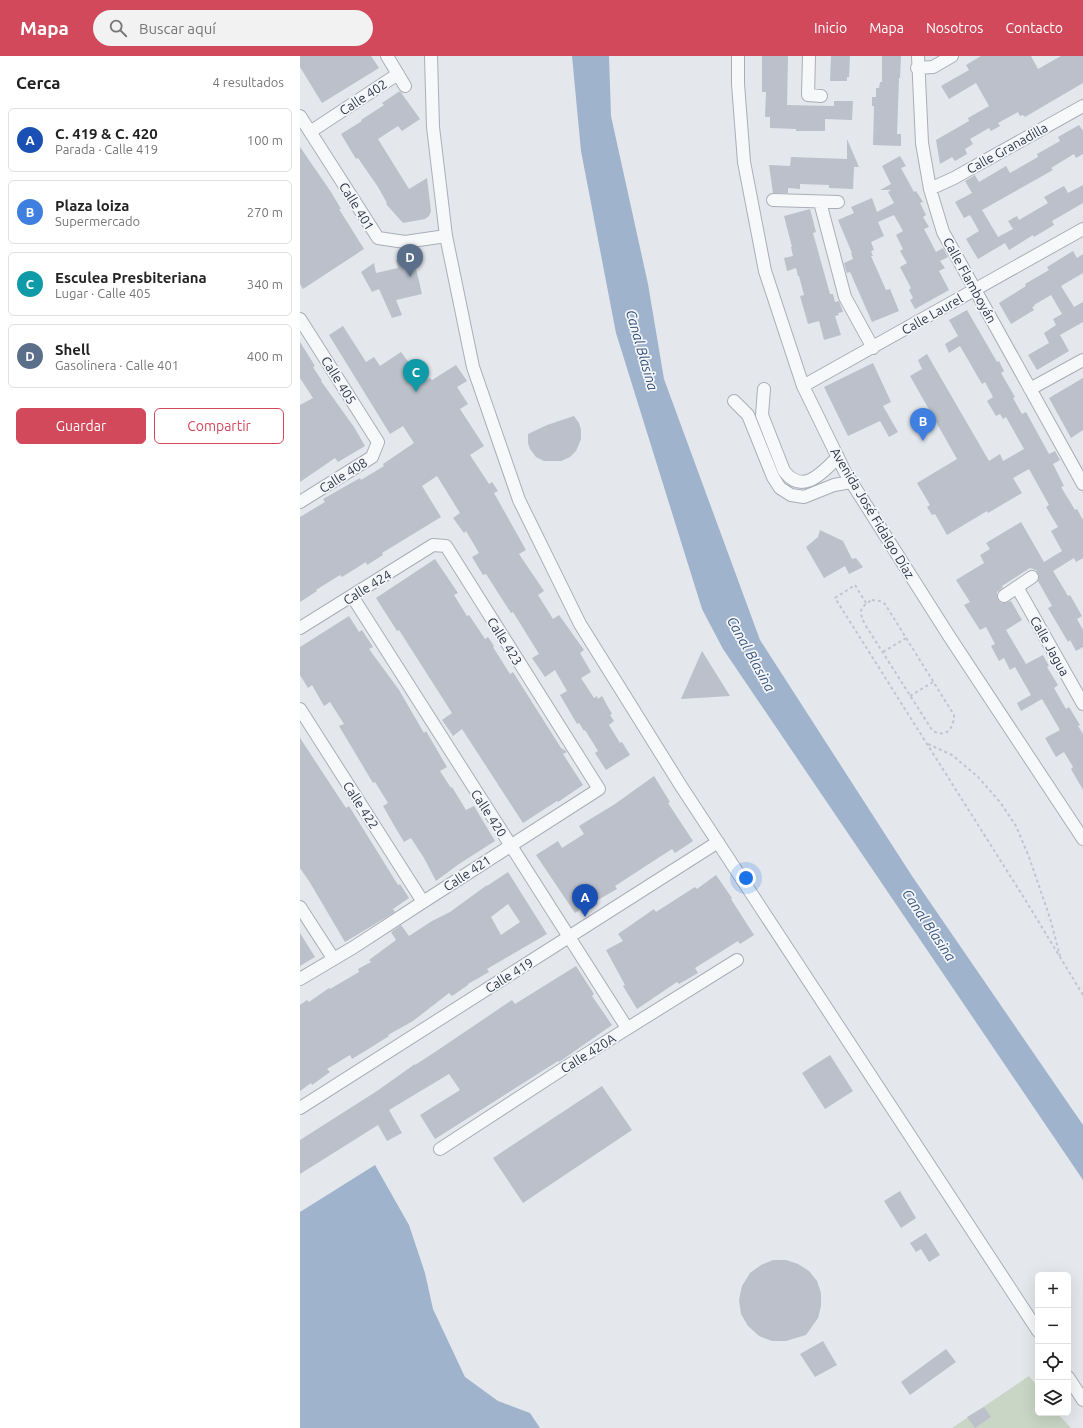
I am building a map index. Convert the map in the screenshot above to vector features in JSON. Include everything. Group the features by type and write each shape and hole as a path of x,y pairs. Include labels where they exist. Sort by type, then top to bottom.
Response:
{"street":[{"name":"Calle 402","path":"310,132 398,74 387,56"},
{"path":"431,56 433,127 446,236 473,367 519,500 580,624 718,842 1035,1326"},
{"name":"Avenida José Fidalgo Díaz","path":"738,56 738,84 744,162 764,271 802,386 851,482 949,636 1083,839"},
{"path":"809,56 808,95 821,96"},
{"path":"918,62 933,67 952,56"},
{"name":"Calle Flamboyán","path":"918,62 922,143 930,189 943,232 1083,484"},
{"path":"398,74 406,86"},
{"name":"Calle Granadilla","path":"930,189 961,174 1083,106"},
{"name":"Calle 401","path":"300,116 378,238 405,242 446,236"},
{"path":"773,200 838,202"},
{"path":"820,202 845,297 873,348"},
{"name":"Calle Laurel","path":"802,386 873,348 1083,229"},
{"name":"Calle 405","path":"300,319 378,442"},
{"path":"1030,389 1083,360"},
{"path":"764,389 762,415 784,471 789,477 796,481 804,482 814,479 838,456"},
{"path":"734,401 748,414 773,477 780,488 790,495 804,497 834,485 851,482"},
{"name":"Calle 408","path":"300,502 372,457 378,442"},
{"name":"Calle 424","path":"300,628 433,545"},
{"name":"Calle 423","path":"433,545 446,546 572,747"},
{"path":"1004,596 1032,577"},
{"name":"Calle Jagua","path":"1018,587 1083,704"},
{"name":"Calle 420","path":"352,596 627,1028"},
{"name":"Calle 422","path":"300,709 423,902"},
{"name":"Calle 421","path":"300,979 333,958 354,947 599,789 572,747"},
{"name":"Calle 419","path":"300,1108 718,842"},
{"path":"300,907 333,958"},
{"name":"Calle 420A","path":"440,1148 627,1028 737,960"},
{"path":"1070,1380 1083,1400"}],"path":[{"path":"866,603 855,585 835,598 927,743 1083,995"},
{"path":"872,600 880,601 885,604 906,638 954,715 954,723 951,729 942,734 932,730 862,618 861,611 863,605 872,600"},
{"path":"883,652 906,638"},
{"path":"910,696 933,682"},
{"path":"927,743 952,755 978,776 1000,802 1016,826 1029,857 1048,911 1061,959"}],"green space":[{"path":"1029,1376 1035,1383 1035,1416 1060,1416 1071,1428 952,1428"}],"water":[{"name":"Canal Blasina","path":"572,56 609,56 611,116 648,284 664,379 760,640 912,876 1083,1125 1083,1180 723,649 702,609 616,333 581,151"},
{"path":"375,1165 409,1225 425,1273 433,1309 465,1377 498,1401 530,1413 540,1428 300,1428 300,1212"}],"building":[{"path":"300,56 371,56 379,68 322,103 300,67"},
{"path":"762,56 788,56 787,105 834,106 834,101 853,101 852,120 825,119 825,131 796,131 796,129 770,128 770,117 765,117 766,92 762,92"},
{"path":"831,56 850,56 849,77 847,77 847,81 830,81"},
{"path":"882,56 901,56 897,134 901,134 901,146 873,145 874,106 872,106 872,97 876,97 876,88 879,88 880,82 882,82"},
{"path":"981,56 1031,56 1038,69 1061,56 1083,56 1083,83 1025,117 1023,115 1020,116 1018,112 998,123 1000,126 991,131 989,128 970,139 973,144 965,149 967,154 955,161 952,157 940,164 936,140 969,121 968,118 989,106 976,83 949,99 941,86 969,70 966,65"},
{"path":"400,91 420,119 402,131 398,126 378,139 409,189 427,178 431,211 429,216 425,219 403,223 386,204 387,203 378,187 358,158 356,159 341,134 384,105 382,103"},
{"path":"1079,125 1083,131 1083,154 1076,158 1074,154 1051,168 1053,170 982,210 998,237 1013,229 1008,221 1017,216 1019,220 1048,203 1044,197 1064,186 1068,193 1083,185 1083,203 1052,221 1054,225 1034,237 1033,235 1009,250 1005,243 978,259 966,239 979,231 970,215 964,218 955,202 972,193 965,181 975,175 979,182 1006,166 1010,173 1038,157 1037,154 1060,141 1058,137"},
{"path":"847,139 859,167 854,167 853,189 829,188 829,185 800,184 800,189 788,188 788,193 773,193 769,165 790,166 791,157 847,159"},
{"path":"300,147 331,192 341,209 339,209 364,249 303,289 300,284"},
{"path":"900,156 906,166 901,168 914,192 916,191 923,202 920,203 926,215 923,217 929,227 924,229 936,252 943,248 948,257 940,261 945,268 939,271 949,290 915,309 910,300 913,298 909,290 911,288 900,267 907,263 900,251 903,249 896,235 903,231 894,215 878,222 884,236 871,242 874,250 871,251 873,256 871,256 886,290 890,289 899,311 872,322 850,272 847,273 846,271 844,263 853,259 852,253 838,220 854,213 851,207 872,198 877,212 894,203 888,192 891,190 880,190 891,184 882,166"},
{"path":"810,209 816,232 813,233 830,294 833,294 835,302 839,301 843,312 838,313 839,315 835,316 841,335 824,340 819,321 808,324 800,296 804,295 799,276 796,268 787,271 784,258 793,256 784,216"},
{"path":"1073,251 1077,258 1083,254 1083,273 1061,286 1074,307 1083,302 1083,322 1060,335 1069,351 1037,370 1028,355 1049,343 1044,333 1056,325 1053,319 1062,314 1051,295 1034,305 1035,306 1032,307 1034,310 1011,324 999,303 1026,286 1025,284 1049,270 1047,267"},
{"path":"413,256 422,294 396,300 402,315 392,318 379,289 372,292 361,272 374,263 376,273 398,268 396,260"},
{"path":"967,310 997,362 999,361 1004,371 1001,373 1015,397 1013,398 1022,414 1026,412 1049,454 1055,451 1060,460 1053,464 1064,486 1061,487 1083,520 1083,558 1076,562 1074,558 1053,571 1068,596 1070,595 1082,616 1077,619 1083,630 1083,647 1076,651 1070,640 1068,642 1048,608 1052,606 1038,581 1039,576 1036,570 1030,568 1002,586 1003,588 997,592 997,596 1001,603 1011,601 1022,620 1006,630 1026,664 1043,655 1049,666 1047,667 1058,685 1054,688 1066,709 1069,707 1080,725 1078,726 1083,734 1083,790 1071,769 1073,767 1064,752 1056,757 1045,738 1060,730 1042,699 1021,711 1017,703 1031,695 1015,667 1010,670 1004,658 999,661 991,646 995,644 986,627 980,630 964,605 970,602 956,580 984,563 980,555 990,549 986,543 1021,522 1044,562 1062,551 1051,531 1058,527 1046,507 1049,505 1029,469 1013,478 1022,493 988,513 987,511 947,535 935,514 932,515 927,507 930,505 917,483 957,459 910,376 922,369 918,360 927,354 989,461 1000,454 1003,461 1024,449 1006,417 1003,419 1000,414 996,416 987,401 993,397 985,382 982,384 960,346 949,353 945,344 958,336 949,320"},
{"path":"343,326 366,362 374,357 380,366 401,352 423,382 430,378 432,380 456,365 467,381 457,387 468,404 460,409 484,446 470,455 489,484 492,482 498,491 494,493 526,550 519,554 544,591 538,595 553,619 559,615 584,650 580,653 591,672 581,678 594,698 597,696 598,699 602,696 612,714 610,715 614,721 609,725 620,743 622,742 630,755 606,770 595,753 598,751 585,730 584,731 579,723 577,724 560,695 567,691 555,670 545,677 532,658 539,654 513,612 511,613 486,574 483,575 472,557 479,553 466,531 464,533 453,518 460,513 437,476 422,486 441,517 382,553 383,555 367,565 366,562 342,577 340,575 300,602 300,517 325,502 323,499 360,478 361,480 384,466 383,464 414,443 403,426 390,434 329,335"},
{"path":"300,342 315,366 313,367 321,381 354,427 365,446 338,462 335,458 300,482 300,405 313,398 300,378"},
{"path":"873,363 891,402 883,406 898,432 889,437 880,421 848,436 824,387"},
{"path":"1083,378 1083,430 1071,438 1049,398"},
{"path":"574,416 579,423 581,430 581,439 576,451 570,457 561,461 544,461 536,457 530,449 528,434 547,425"},
{"path":"820,530 843,541 852,559 856,558 863,567 849,574 845,566 824,578 806,547 818,537"},
{"path":"435,559 458,593 454,595 467,616 469,615 485,639 488,637 510,674 513,672 561,748 567,752 563,754 583,785 523,823 462,729 453,736 442,720 452,713 399,630 397,631 376,598"},
{"path":"349,616 359,632 362,630 373,647 369,649 399,690 424,733 426,731 447,767 440,771 451,788 452,787 466,810 474,806 495,841 436,881 411,838 404,842 395,827 383,806 388,803 375,782 373,783 339,726 344,724 330,702 324,706 312,685 308,688 300,675 300,647"},
{"path":"702,651 730,696 681,699"},
{"path":"300,738 346,808 349,806 398,885 400,884 409,898 393,909 395,912 345,942 300,868"},
{"path":"654,776 670,802 668,803 693,841 675,853 672,849 615,886 617,889 596,901 598,904 582,914 580,910 575,913 536,855 558,841 562,848 584,834 579,826 615,804"},
{"path":"508,872 547,934 487,969 489,972 468,984 452,996 449,993 413,1021 388,1035 389,1036 370,1048 352,1059 350,1055 327,1069 330,1072 312,1085 311,1083 300,1091 300,1005 307,1000 309,1002 329,988 330,989 359,972 358,969 371,962 369,960 396,940 391,932 401,925 409,936 432,921 450,912","holes":["508,904 520,922 501,935 491,917"]},
{"path":"716,875 732,898 731,899 754,935 740,944 738,941 695,968 698,973 679,984 677,982 637,1009 623,986 625,985 606,950 623,941 618,934 654,909 656,912 695,887 697,889"},
{"path":"300,933 315,957 300,966"},
{"path":"576,966 594,994 592,996 612,1025 559,1062 558,1061 435,1139 420,1115 460,1090 449,1074 389,1110 402,1133 387,1141 378,1125 300,1174 300,1140 377,1091 512,1000 515,1004"},
{"path":"830,1055 853,1091 825,1109 802,1073"},
{"path":"602,1086 632,1130 523,1203 493,1158"},
{"path":"900,1191 916,1218 901,1228 884,1201"},
{"path":"926,1233 940,1255 929,1262 921,1249 916,1252 910,1243"},
{"path":"773,1260 786,1260 798,1264 809,1271 817,1281 821,1293 821,1306 818,1318 806,1335 786,1341 772,1341 759,1336 748,1326 741,1314 739,1300 742,1286 750,1273 761,1265"},
{"path":"823,1341 837,1365 815,1377 800,1354"},
{"path":"946,1349 956,1362 910,1395 901,1382"},
{"path":"984,1407 991,1417 975,1428 967,1417"}],"place":[{"name":"Shell","path":"410,277"},
{"name":"Esculea Presbiteriana","path":"416,392"},
{"name":"Plaza loiza","path":"923,441"},
{"name":"C. 419 & C. 420","path":"585,917"}]}
